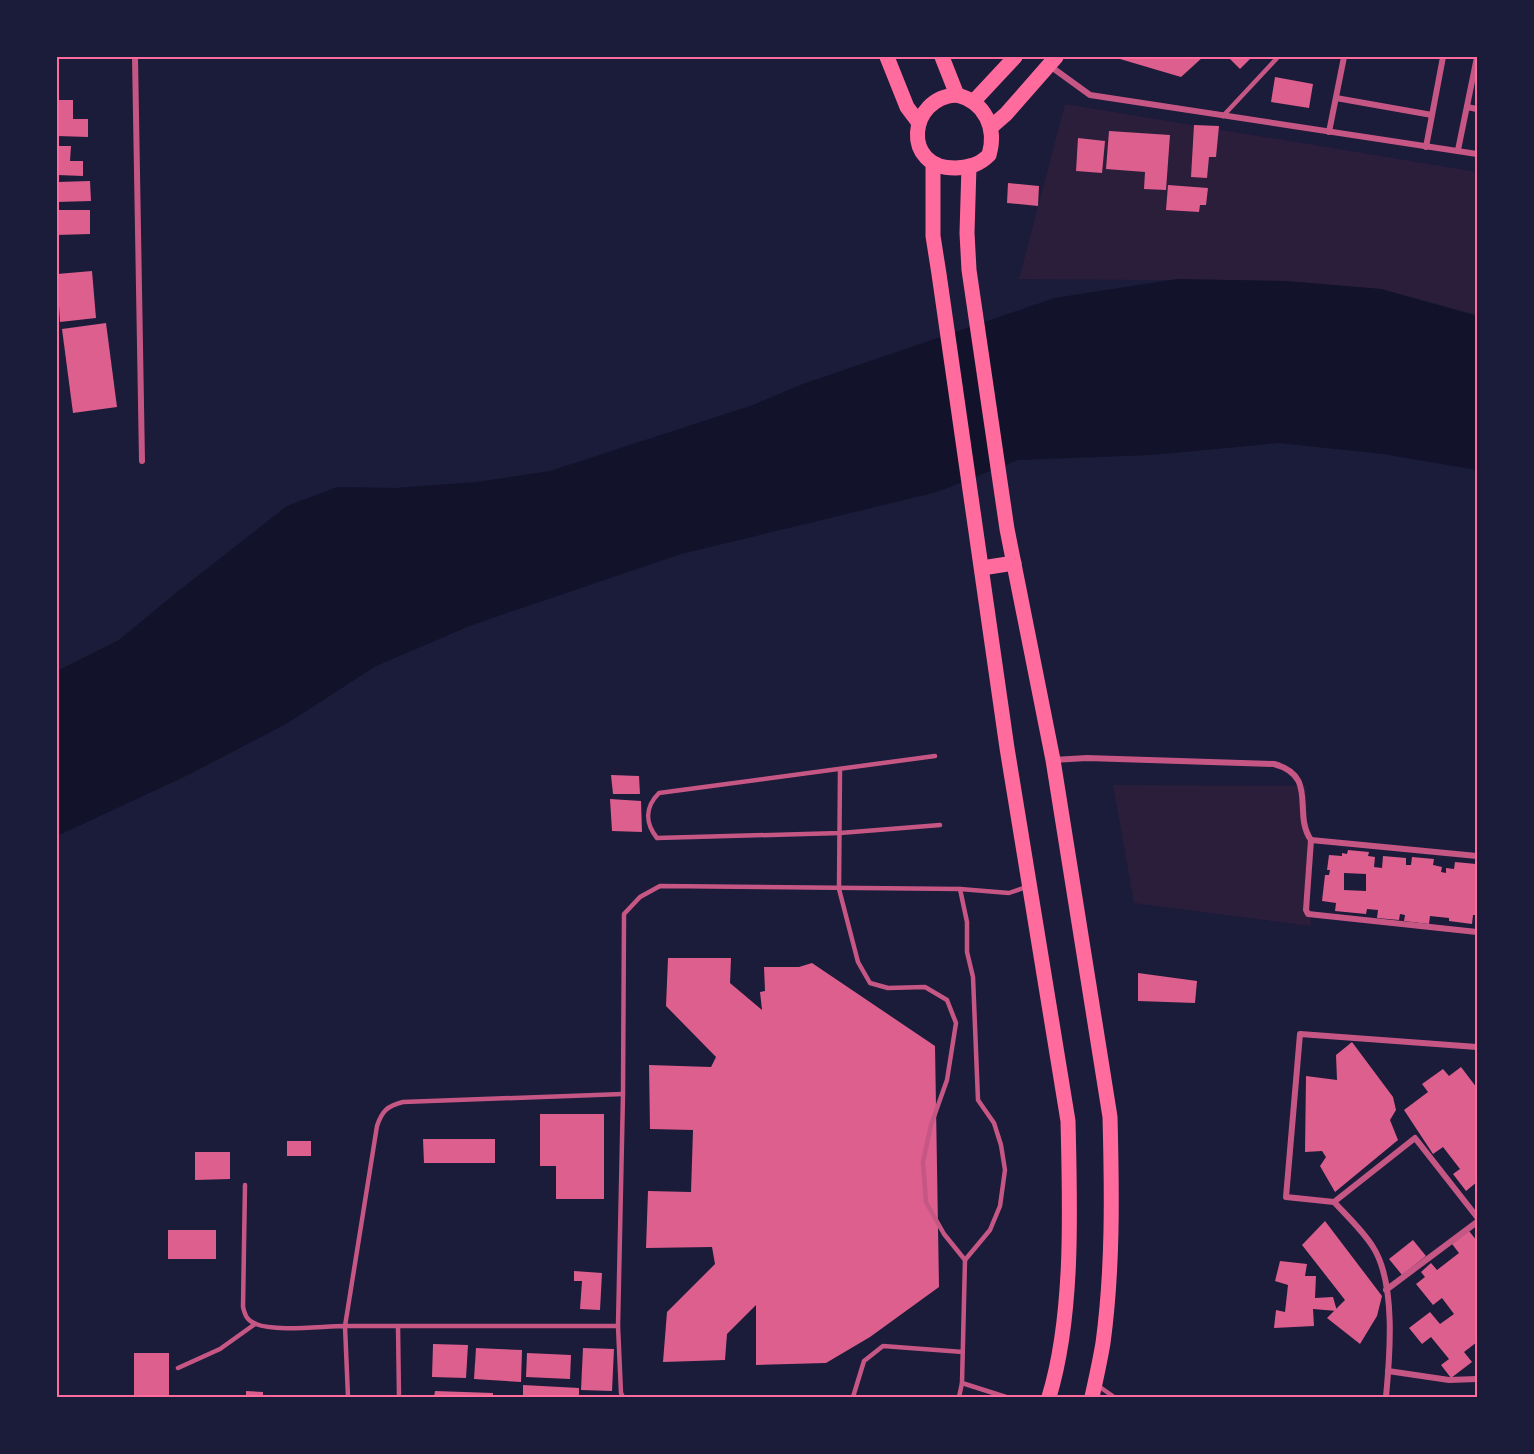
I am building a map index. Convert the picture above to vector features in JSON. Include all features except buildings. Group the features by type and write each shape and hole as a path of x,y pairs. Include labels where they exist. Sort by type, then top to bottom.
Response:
{"main road":[{"path":"888,57 907,106 919,123"},
{"path":"942,57 957,96"},
{"path":"973,102 1015,57"},
{"path":"991,127 1006,114 1052,61"},
{"path":"945,96 967,98 984,112 991,127 993,136 989,155 982,162 969,166 953,168 933,164 920,149 916,133 919,123 937,99 945,96"},
{"path":"933,164 933,236 1028,886 1068,1120 1070,1167 1067,1288 1061,1338 1048,1397"},
{"path":"969,166 967,233 969,270 1007,530 1053,760 1110,1117 1112,1167 1108,1291 1103,1344 1093,1390"},
{"path":"982,568 1014,563"}],"street":[{"path":"135,57 142,461"},
{"path":"1329,132 1344,57"},
{"path":"1426,147 1443,57"},
{"path":"1458,150 1477,57"},
{"path":"1052,61 1090,95 1477,154"},
{"path":"1336,98 1432,115"},
{"path":"1467,107 1477,109"},
{"path":"1053,760 1088,758 1274,764 1284,767 1298,778 1306,833 1311,840 1306,910 1308,914 1477,932"},
{"path":"1311,840 1477,856"},
{"path":"1386,1397 1390,1347 1386,1290 1382,1267 1373,1246 1334,1202 1286,1197 1300,1034 1477,1047"},
{"path":"1334,1202 1415,1137 1477,1216"},
{"path":"1386,1290 1477,1222"},
{"path":"1388,1371 1449,1380 1477,1379"}],"lane":[{"path":"1223,116 1278,57"},
{"path":"935,756 659,793 652,801 648,815 649,828 657,838 840,833 940,825"},
{"path":"840,770 839,889 858,962 870,983 888,988 925,987 947,1000 956,1023 947,1080 931,1125 923,1162 926,1202 944,1234 964,1260 962,1383 959,1397"},
{"path":"623,1397 618,1326 624,914 640,897 660,886 960,890 1009,893 1028,886"},
{"path":"960,890 967,922 967,952 973,976 978,1100 994,1123 1001,1144 1005,1170 1000,1206 990,1230 964,1260"},
{"path":"348,1397 345,1326 377,1126 381,1114 390,1105 403,1102 623,1094"},
{"path":"245,1185 243,1307 246,1318 255,1324 268,1327 618,1326"},
{"path":"178,1368 220,1349 255,1324"},
{"path":"398,1326 399,1397"},
{"path":"853,1397 864,1361 883,1346 963,1352"},
{"path":"962,1383 1006,1397"},
{"path":"1093,1390 1114,1397"}],"shaded area":[{"path":"1065,104 1477,172 1477,315 1381,289 1285,281 1019,279"},
{"path":"1177,279 1285,281 1381,289 1477,316 1477,470 1383,454 1279,443 1151,455 1018,460 937,492 681,554 472,625 376,666 286,724 186,776 57,836 57,671 119,640 287,506 337,487 395,488 477,482 550,471 753,405 800,385 1055,298"},
{"path":"1113,785 1306,786 1311,926 1134,903"}]}
